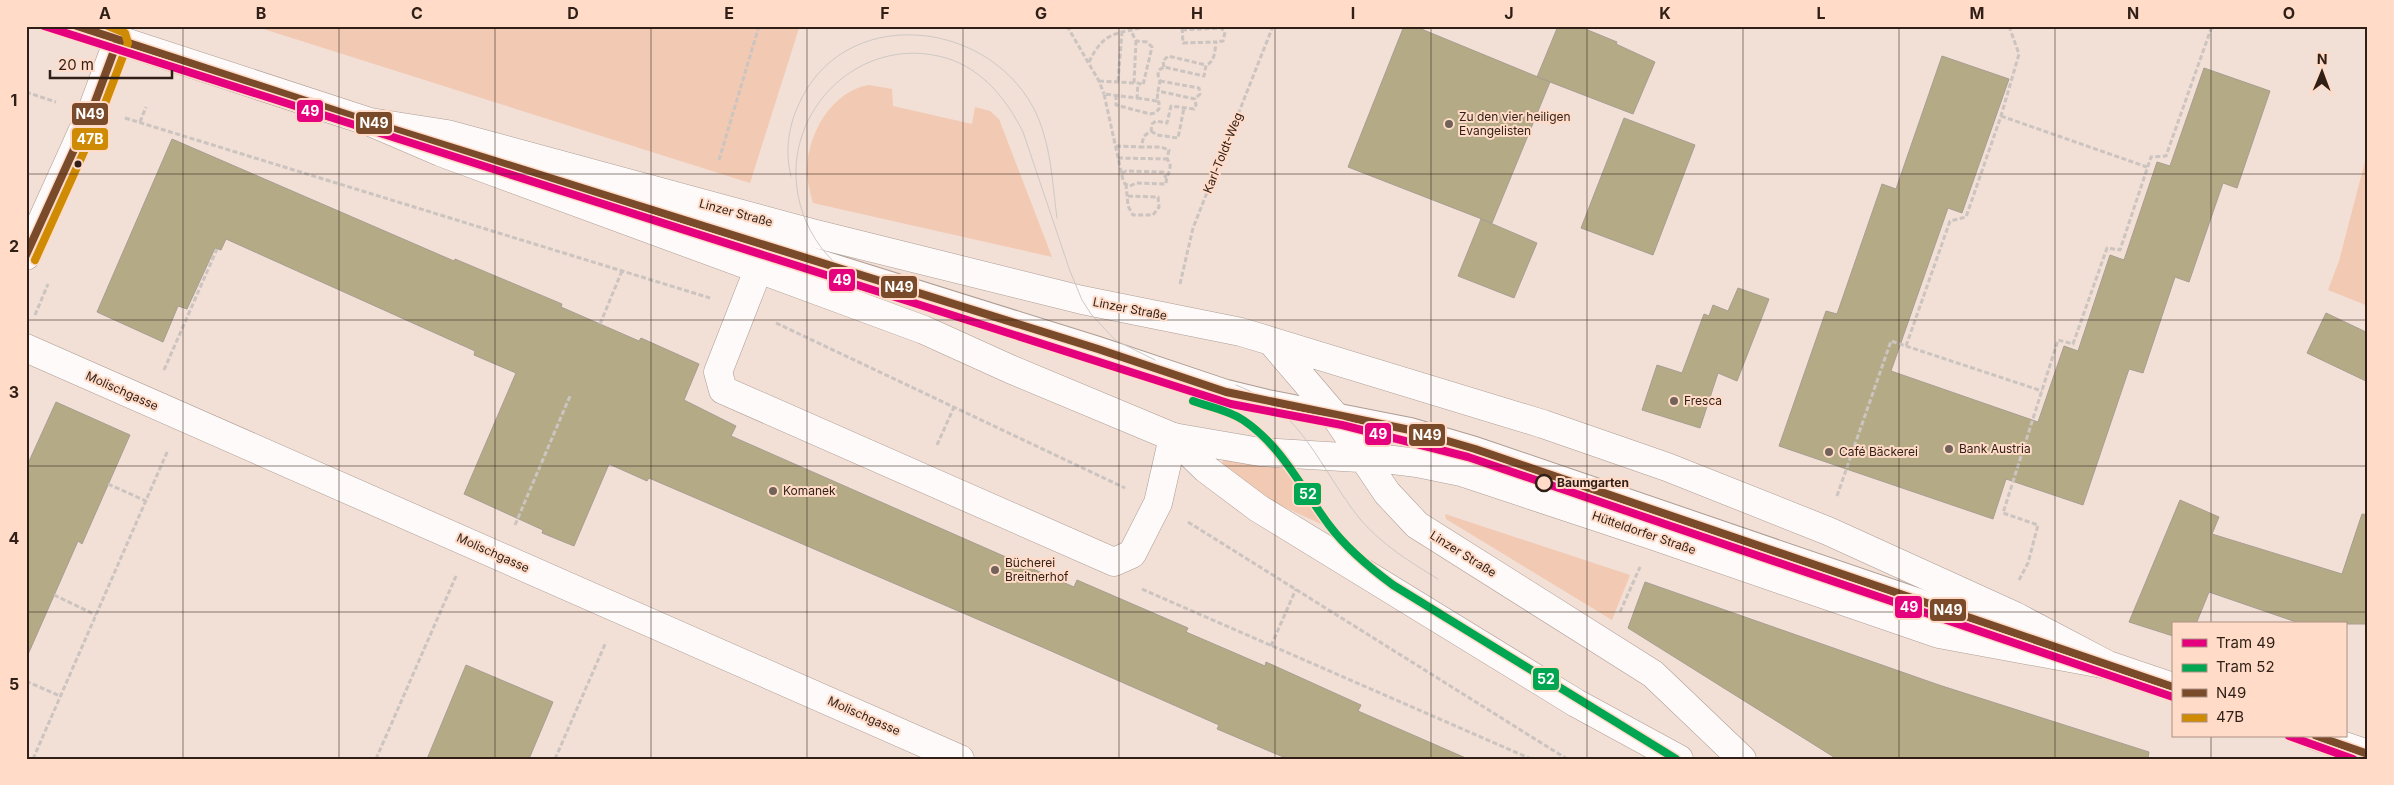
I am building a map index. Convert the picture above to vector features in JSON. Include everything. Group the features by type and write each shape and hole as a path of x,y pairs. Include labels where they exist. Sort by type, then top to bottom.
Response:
{"main road":[{"name":"Linzer Straße","path":"76,26 121,33 370,122 440,152 924,330 1010,369 1173,437 1206,469 1258,508 1576,703 1679,759"},
{"path":"26,256 92,110 121,33"},
{"name":"Linzer Straße","path":"370,122 447,134 822,236 1082,300 1241,332 1271,341 1335,416 1366,458 1387,493 1417,525 1653,674 1742,759"},
{"path":"758,270 745,308 718,372 723,390 1114,562 1132,554 1158,503 1173,437"},
{"name":"Hütteldorfer Straße","path":"1271,341 1543,424 1667,467 1828,530 2003,611 2108,665"},
{"name":"Molischgasse","path":"26,348 960,759"},
{"name":"Hütteldorfer Straße","path":"1173,437 1260,452 1417,463 1461,472 1939,634 2108,665 2172,687"},
{"path":"2321,738 2368,754"}],"lane":[{"path":"370,122 1079,343 1226,392 1410,430 1476,449 2108,665"}],"path":[{"path":"718,160 760,26"},
{"path":"1067,26 1099,81 1104,94 1118,158 1126,184 1128,206 1133,215 1153,216 1159,207 1158,197 1128,196"},
{"path":"1125,26 1131,28"},
{"path":"1089,63 1102,40 1131,28 1148,26"},
{"name":"Karl-Toldt-Weg","path":"1181,283 1193,228 1273,26"},
{"path":"1906,346 1950,221 1966,217 2001,116 2019,54 2009,26"},
{"path":"2003,611 2028,563 2038,525 2003,513 2058,340 2073,344 2107,248 2120,250 2151,157 2166,156 2212,26"},
{"path":"1131,28 1136,41 1136,98"},
{"path":"1182,28 1220,28 1224,32 1224,38 1216,42 1183,43 1182,28"},
{"path":"1118,81 1122,32"},
{"path":"1099,81 1118,81 1143,85 1152,47 1147,42 1136,41"},
{"path":"1164,67 1163,61 1168,56 1206,65 1211,62 1216,42"},
{"path":"1164,67 1204,76 1206,65"},
{"path":"1156,101 1160,81 1158,72 1164,67"},
{"path":"1160,81 1198,88 1200,94 1195,99"},
{"path":"1158,91 1195,99"},
{"path":"1104,94 1116,94 1156,101 1159,102 1159,109 1155,114 1150,114 1116,105 1116,94"},
{"path":"1141,147 1144,136 1151,131 1152,124 1156,121 1168,122 1171,106 1194,109 1196,105 1195,99"},
{"path":"140,122 146,107"},
{"path":"1151,131 1157,135 1178,138 1184,108"},
{"path":"92,110 140,122 745,308 1158,503 1567,759"},
{"path":"2001,116 2147,167"},
{"path":"1116,146 1166,148 1170,152 1167,159"},
{"path":"1118,158 1167,159"},
{"path":"1126,184 1130,186 1136,182 1166,184 1166,178 1171,170 1167,159"},
{"path":"1122,173 1126,171 1162,172 1166,178"},
{"path":"150,403 217,249"},
{"path":"600,324 622,271"},
{"path":"1828,530 1836,497 1891,341 2042,391"},
{"path":"501,557 570,396"},
{"path":"922,477 954,407"},
{"path":"31,758 96,615 182,417"},
{"path":"108,484 146,501"},
{"path":"1605,644 1654,536"},
{"path":"376,759 471,544"},
{"path":"1114,562 1125,582 1531,759"},
{"path":"1271,646 1296,589"},
{"path":"54,596 96,615"},
{"path":"555,759 621,610"},
{"path":"26,682 60,696"}],"shaded area":[{"path":"254,26 779,26 799,28 750,183"},
{"path":"869,85 892,89 893,106 972,124 975,107 990,111 999,119 1052,257 813,203 807,169 808,155 817,128 833,105 856,89"},
{"path":"2368,150 2368,306 2328,290 2339,261"},
{"path":"1223,457 1288,464 1325,526 1282,506 1222,470"},
{"path":"1445,514 1630,575 1612,620 1446,519"}],"building":[{"name":"Zu den vier heiligen Evangelisten","path":"1404,26 1414,26 1550,82 1492,223 1348,167"},
{"path":"1558,26 1578,26 1617,42 1616,44 1655,62 1633,114 1537,77"},
{"path":"1942,56 2009,79 1962,213 1948,208 1891,371 2038,422 2064,346 2078,351 2110,255 2124,260 2157,162 2170,166 2204,68 2270,91 2237,188 2223,183 2189,282 2175,277 2143,373 2129,369 2083,505 2006,479 1993,519 1779,446 1826,311 1837,314 1882,184 1896,189"},
{"path":"1624,118 1695,145 1653,255 1581,228"},
{"path":"172,139 454,261 455,259 562,304 561,307 639,341 641,338 699,364 684,400 736,426 731,436 1074,587 1077,580 1188,628 1186,632 1265,666 1266,662 1361,705 1358,711 1468,759 1288,759 1217,729 1219,725 1042,647 649,478 647,481 609,464 574,546 542,533 543,530 464,494 516,373 474,355 475,351 226,239 221,250 215,248 187,309 178,306 163,342 97,312"},
{"path":"1481,219 1537,243 1514,298 1458,276"},
{"path":"1738,288 1769,299 1737,381 1718,373 1700,428 1642,410 1657,365 1682,373 1704,314 1709,316 1713,305 1728,311"},
{"path":"2326,313 2368,333 2368,382 2307,353"},
{"path":"56,402 130,435 82,544 78,541 26,659 26,468"},
{"path":"2180,500 2219,517 2212,534 2342,574 2362,514 2368,515 2368,624 2296,622 2209,592 2197,622 2172,622 2172,636 2129,622"},
{"path":"1645,582 1939,685 2149,752 2148,759 1837,759 1628,628"},
{"path":"466,665 553,702 529,759 427,759"}],"tram line":[{"name":"49","path":"44,26 1231,404 1342,425 1468,457 2172,697"},
{"path":"791,176 788,141 792,123 798,106 818,73 846,51 878,38 913,35 948,41 982,55 1011,77 1033,107 1044,133 1050,161 1057,218"},
{"path":"914,302 882,290 851,275 827,254 815,239 803,214 798,195 796,164 802,134 815,108 834,85 858,68 885,57 915,53 946,58 959,63 982,78 1001,97 1023,132 1070,271 1082,300 1091,314 1115,340 1155,360"},
{"path":"1236,385 1259,396 1278,409 1294,425 1308,442 1360,519 1377,537 1396,552 1438,579"},
{"name":"52","path":"1193,401 1243,420 1269,442 1336,534 1359,558 1393,585 1676,759"},
{"name":"49","path":"2295,738 2353,759"}],"transit line":[{"name":"N49","path":"77,26 370,122 1098,349 1226,392 1410,430 1475,449 2172,687"},
{"name":"47B","path":"35,260 101,114 128,43 125,33 108,26"},
{"name":"N49","path":"26,255 92,110 118,40"},
{"name":"N49","path":"2322,738 2368,754"}],"place":[{"name":"Zu den vier heiligen Evangelisten","path":"1449,124"},
{"name":"Fresca","path":"1674,401"},
{"name":"Bank Austria","path":"1949,449"},
{"name":"Café Bäckerei","path":"1829,452"},
{"name":"Baumgarten","path":"1544,483"},
{"name":"Komanek","path":"773,491"},
{"name":"Bücherei Breitnerhof","path":"995,570"}]}
